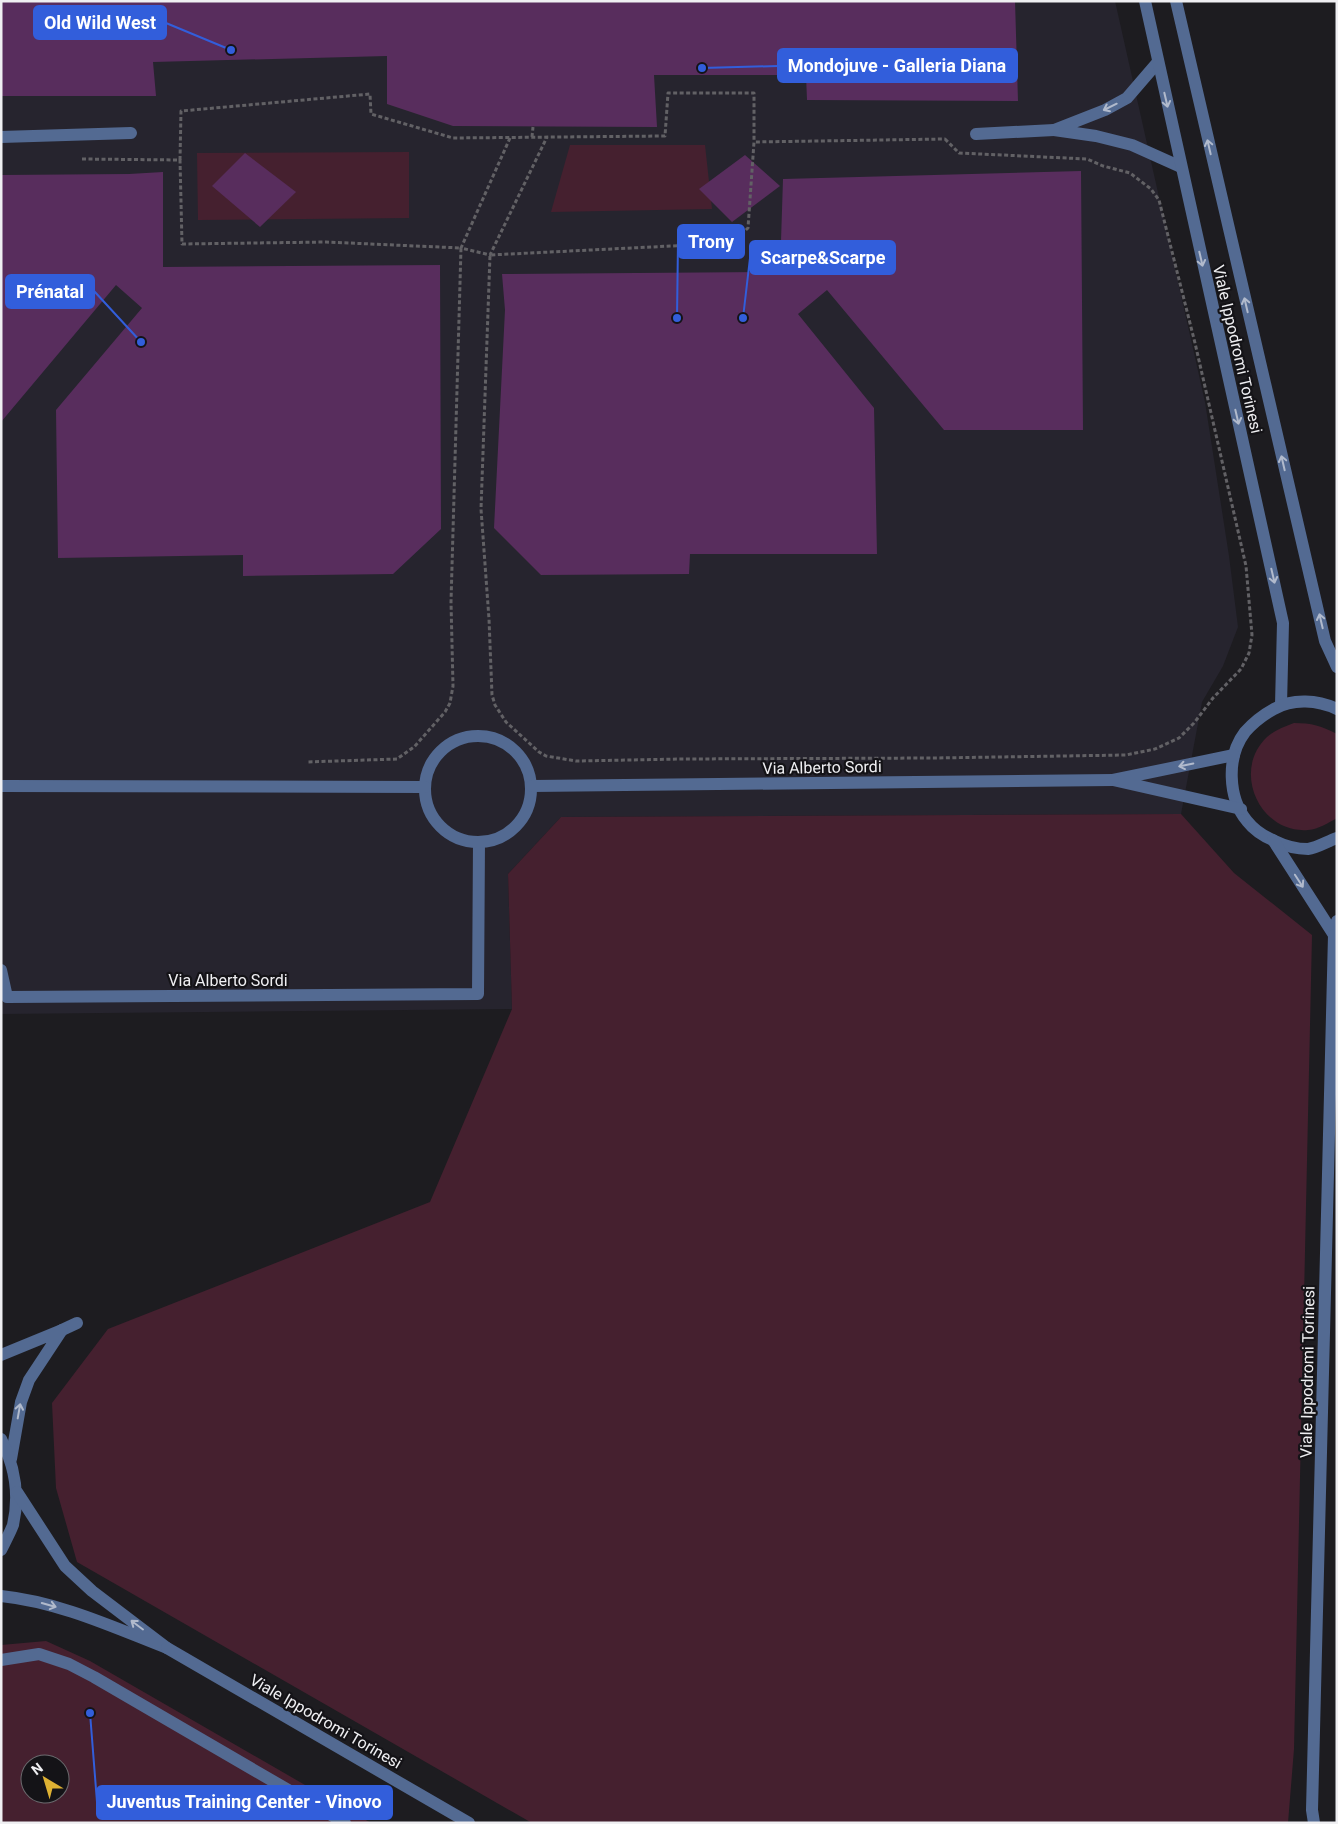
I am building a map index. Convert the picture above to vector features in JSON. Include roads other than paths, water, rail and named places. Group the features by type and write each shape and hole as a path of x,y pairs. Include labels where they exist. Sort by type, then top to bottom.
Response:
{"street":[{"name":"Viale Ippodromi Torinesi","path":"1144,1 1283,623 1281,705"},
{"name":"Viale Ippodromi Torinesi","path":"1176,1 1325,640 1337,667"},
{"path":"1054,130 1105,110 1127,98 1158,62"},
{"path":"976,134 1054,130 1096,136 1132,145 1181,167"},
{"path":"1,137 131,133"},
{"path":"1337,709 1327,704 1304,701 1281,705 1260,716 1244,734 1234,755 1231,778 1236,801 1248,822 1265,837 1286,846 1309,849 1337,838"},
{"path":"469,736 487,736 504,742 518,753 528,768 532,786 530,803 523,819 511,831 495,840 479,842 462,840 446,832 434,819 427,804 425,787 428,769 438,754 452,742 469,736"},
{"name":"Via Alberto Sordi","path":"532,786 1113,780 1234,755"},
{"name":"Via Alberto Sordi","path":"1113,780 1241,809"},
{"path":"1,786 425,787"},
{"path":"1273,840 1334,935"},
{"name":"Via Alberto Sordi","path":"1,970 6,998 478,994 479,842"},
{"name":"Viale Ippodromi Torinesi","path":"1308,1823 1313,1816 1334,935 1337,921"},
{"path":"1,1355 77,1323"},
{"path":"11,1459 21,1402 29,1380 62,1330"},
{"path":"1,1439 11,1459 17,1492 12,1526 1,1550"},
{"name":"Viale Ippodromi Torinesi","path":"17,1492 65,1566 92,1591 167,1648 469,1823"},
{"name":"Viale Ippodromi Torinesi","path":"1,1596 36,1601 82,1614 167,1648"},
{"path":"1,1660 39,1654 69,1664 345,1823"}],"place":[{"name":"Old Wild West","path":"231,50"},
{"name":"Mondojuve - Galleria Diana","path":"702,68"},
{"name":"Trony","path":"677,318"},
{"name":"Scarpe&Scarpe","path":"743,318"},
{"name":"Prénatal","path":"141,342"},
{"name":"Juventus Training Center - Vinovo","path":"90,1713"}]}
